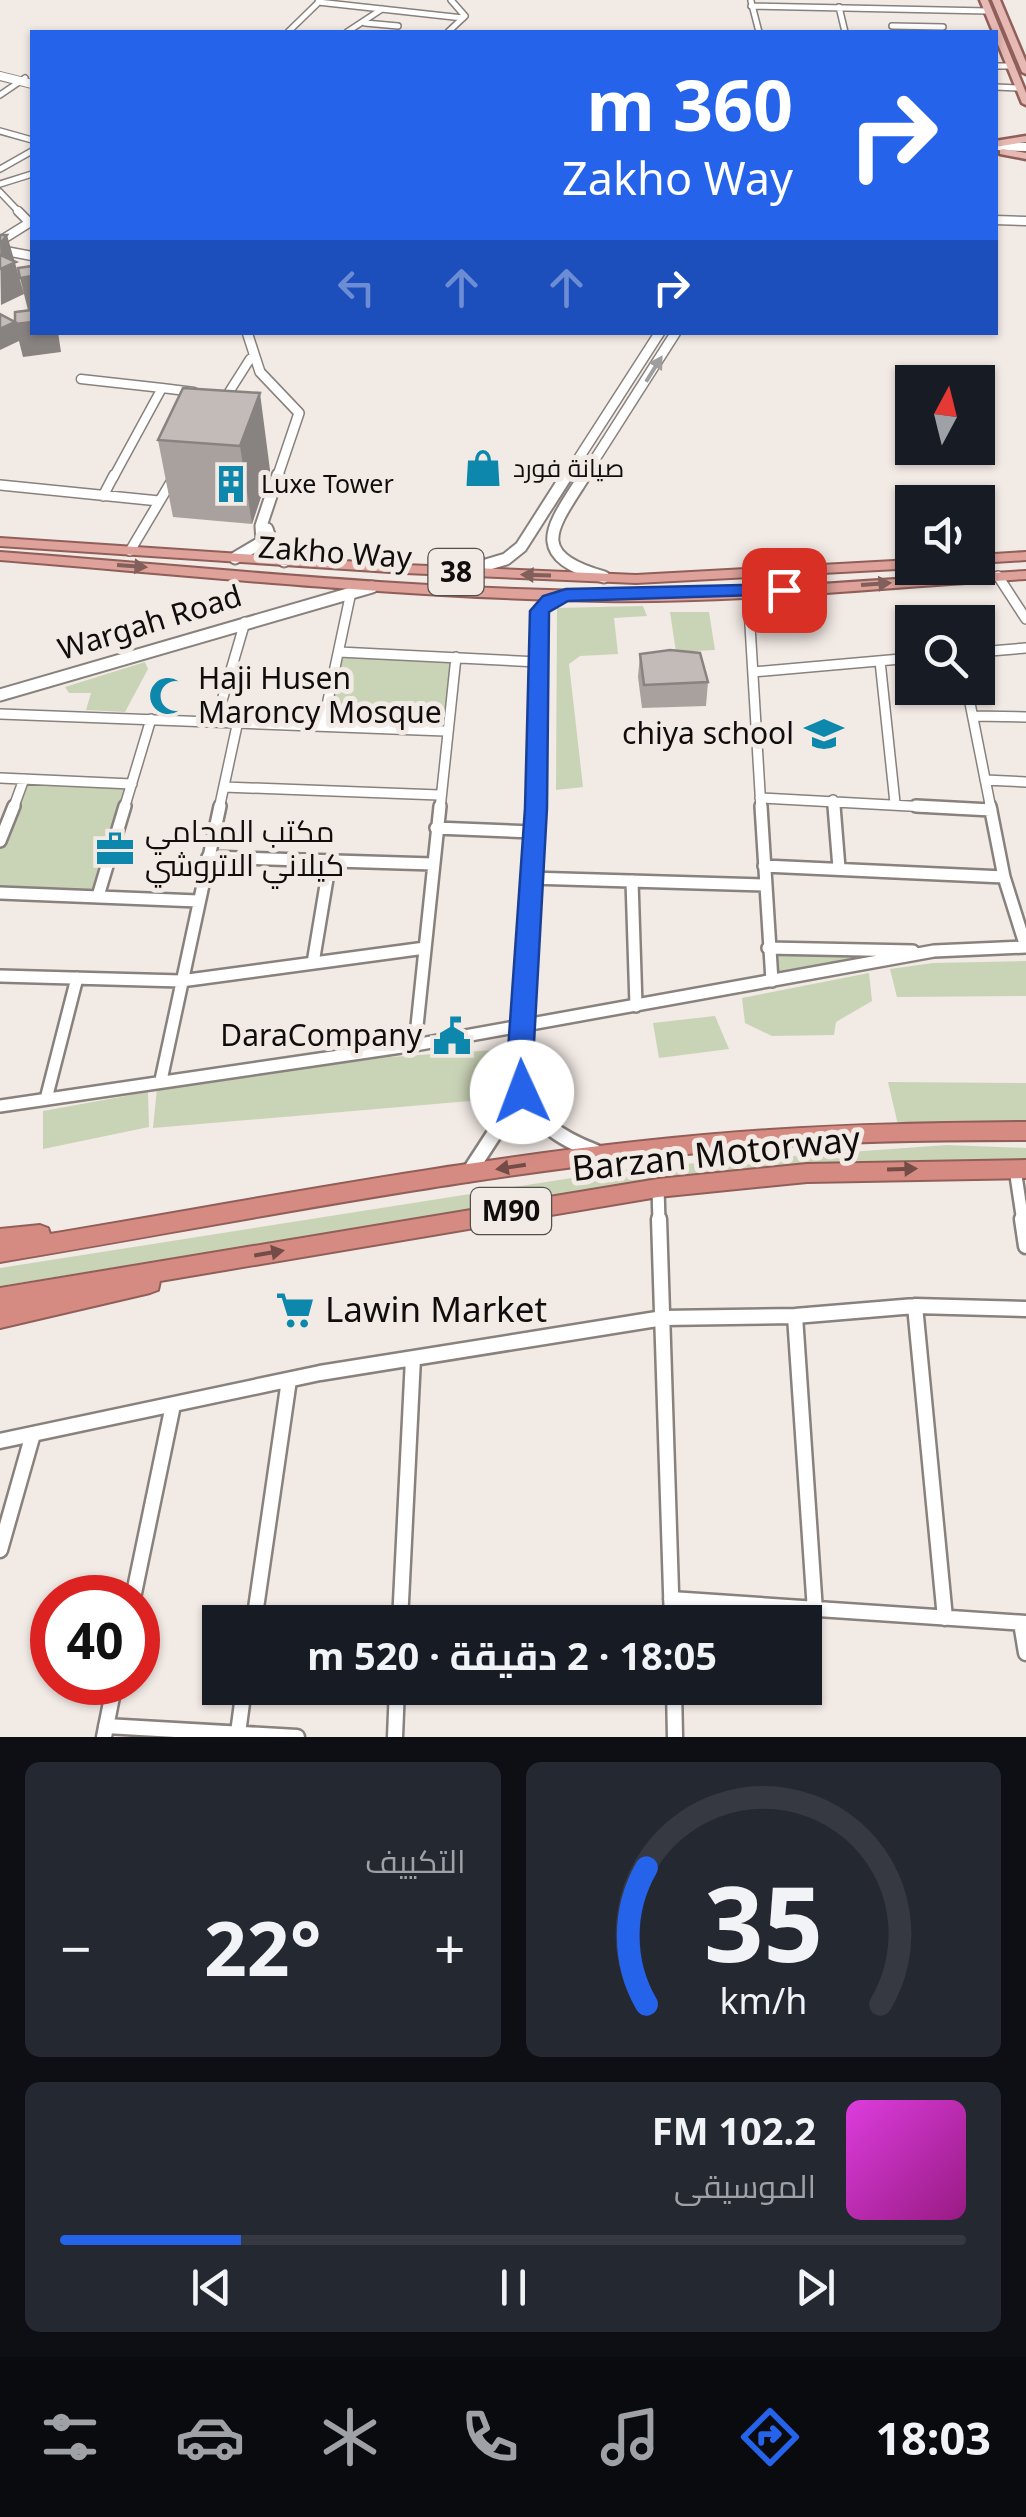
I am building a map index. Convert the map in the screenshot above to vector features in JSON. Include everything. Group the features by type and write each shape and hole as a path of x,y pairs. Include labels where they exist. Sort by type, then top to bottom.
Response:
{"highway":[{"name":"Zakho Way","path":"0,542 23,550 312,579 575,594 748,592 1026,575"},
{"name":"Zakho Way","path":"0,556 23,550"},
{"name":"Zakho Way","path":"60,553 130,551 235,558 279,554 462,572 606,578 748,575 895,565"},
{"path":"995,558 1026,556"},
{"name":"Barzan Motorway","path":"0,1252 598,1152 839,1134 1026,1131"},
{"name":"Barzan Motorway","path":"0,1298 658,1188 807,1173 1021,1169"},
{"path":"0,1239 131,1231"},
{"path":"0,1318 110,1295 207,1264"}],"main road":[{"path":"984,0 996,30"},
{"path":"996,0 1026,72"},
{"path":"998,34 1026,104"},
{"path":"998,148 1026,139"},
{"path":"998,148 1026,152"}],"street":[{"path":"451,0 464,18"},
{"path":"290,30 320,1 464,18"},
{"path":"758,30 751,3 988,11"},
{"path":"839,7 845,30"},
{"path":"887,8 893,29 944,30 937,10"},
{"path":"350,30 382,9"},
{"path":"394,30 411,12"},
{"path":"450,30 464,18"},
{"path":"364,22 398,26"},
{"path":"998,66 1012,66"},
{"path":"4,76 27,81"},
{"path":"0,95 27,81"},
{"path":"998,87 1020,88"},
{"path":"1,132 30,138"},
{"path":"0,169 30,152"},
{"path":"0,184 30,175"},
{"path":"0,192 30,221"},
{"path":"998,217 1026,218"},
{"path":"0,241 30,223"},
{"path":"0,250 30,256"},
{"path":"235,558 262,542 260,526 299,413 289,397 255,370 250,358 250,335"},
{"path":"251,335 262,368 296,395 306,411 268,524 279,554 256,549"},
{"path":"606,578 578,570 558,556 550,540 551,529 564,494 658,335"},
{"path":"462,572 506,559 521,547 630,407 674,335"},
{"path":"217,411 250,358"},
{"path":"81,379 226,396"},
{"path":"102,496 162,388"},
{"path":"615,402 630,407"},
{"path":"130,551 178,471"},
{"path":"0,485 159,501"},
{"path":"998,576 1026,619"},
{"path":"312,579 322,588 314,600"},
{"name":"Wargah Road","path":"0,694 314,600 382,584"},
{"path":"511,591 526,597 540,611"},
{"path":"323,724 351,592"},
{"path":"748,592 772,981"},
{"path":"468,1174 510,1111 519,1079 534,832 540,611 550,601 575,594"},
{"path":"216,721 246,621"},
{"path":"995,651 1026,648"},
{"path":"339,652 538,662"},
{"path":"415,1045 445,731 456,657"},
{"path":"752,672 895,660"},
{"path":"880,661 895,803"},
{"path":"768,948 1026,948 1004,877 971,705"},
{"path":"0,714 445,731"},
{"path":"973,716 1026,718"},
{"path":"98,896 151,719"},
{"path":"162,1080 180,980 238,722"},
{"path":"0,778 132,784"},
{"path":"0,841 24,779"},
{"path":"986,780 1026,782"},
{"path":"224,786 439,795"},
{"path":"760,798 991,810"},
{"path":"832,800 839,868"},
{"path":"436,828 534,832"},
{"path":"208,857 433,864"},
{"path":"313,963 330,861"},
{"path":"764,866 1004,877"},
{"path":"530,878 765,885"},
{"path":"632,881 636,1006"},
{"path":"0,893 198,901"},
{"path":"0,976 180,980 424,948"},
{"path":"0,1106 415,1045 934,951"},
{"path":"46,1099 77,978"},
{"path":"519,1079 526,1102 538,1121 566,1141 598,1152"},
{"path":"1021,1169 1026,1246"},
{"path":"658,1188 672,1605"},
{"path":"0,1441 289,1380 663,1318 795,1316 915,1306 1026,1310"},
{"path":"915,1306 945,1618"},
{"path":"795,1316 816,1605"},
{"path":"401,1605 413,1358"},
{"path":"256,1605 289,1380"},
{"path":"138,1575 173,1405"},
{"path":"0,1550 33,1434"},
{"path":"672,1599 744,1605"},
{"path":"822,1611 1023,1623 1026,1653"},
{"path":"110,1705 105,1732 296,1737"},
{"path":"238,1733 242,1705"},
{"path":"395,1737 396,1705"},
{"path":"674,1705 675,1737"}],"green space":[{"path":"643,606 647,616 614,618 618,654 580,656 569,664 583,787 556,790 557,608"},
{"path":"670,612 709,612 715,650 676,652"},
{"path":"339,652 456,657 445,731 323,724"},
{"path":"145,662 148,669 125,712 86,710 91,693 69,693 65,687"},
{"path":"24,779 132,784 98,896 0,893 0,841"},
{"path":"768,948 934,951 772,981"},
{"path":"1026,961 1026,996 897,997 890,969 933,963"},
{"path":"869,973 872,1001 836,1022 834,1035 772,1036 745,1023 742,998"},
{"path":"715,1016 729,1049 659,1058 653,1023"},
{"path":"509,1049 505,1098 153,1128 157,1088 390,1057"},
{"path":"888,1082 1026,1083 1026,1127 898,1125"},
{"path":"148,1092 149,1127 43,1149 43,1111"},
{"path":"947,1145 1026,1148 1026,1163 612,1187 0,1286 0,1268 642,1167"}],"building":[{"path":"0,255 16,262 0,269"},
{"path":"30,266 30,276 20,278 18,268"},
{"path":"30,310 30,322 15,324 15,312"},
{"path":"0,314 15,322 0,329"},
{"path":"183,388 260,393 240,446 158,440"},
{"path":"670,650 700,653 708,682 644,685 640,654"}],"place":[{"name":"صيانة فورد","path":"483,468"},
{"name":"Luxe Tower","path":"231,484"},
{"name":"Haji Husen Maroncy Mosque","path":"168,696"},
{"name":"chiya school","path":"824,734"},
{"name":"مكتب المحامي كيلاني الاتروشي","path":"115,849"},
{"name":"DaraCompany","path":"452,1036"},
{"name":"Lawin Market","path":"295,1310"}],"route":[{"path":"522,1092 519,1079 536,808 540,611 550,601 566,595 784,590"}]}
